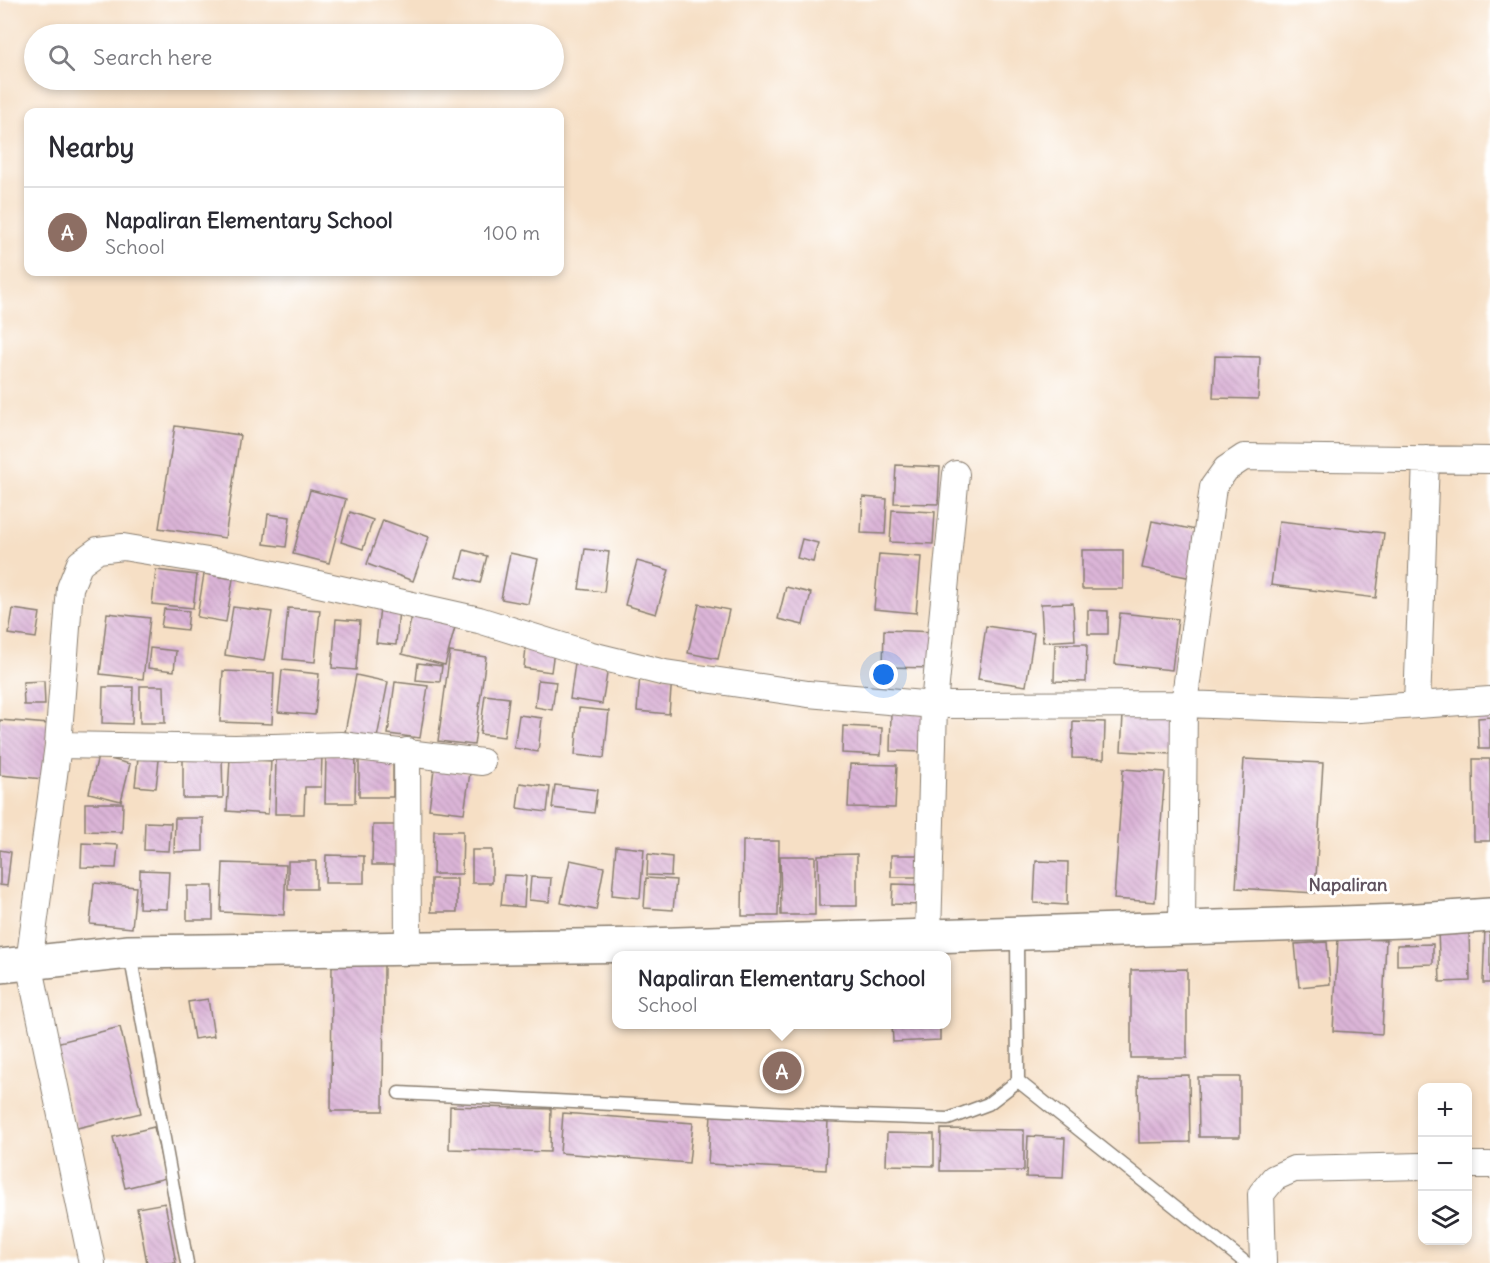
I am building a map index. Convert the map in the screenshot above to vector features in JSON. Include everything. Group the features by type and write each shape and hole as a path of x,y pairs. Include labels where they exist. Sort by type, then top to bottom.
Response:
{"street":[{"path":"1182,926 1184,704 1213,487 1226,469 1244,457 1490,460"},
{"path":"1417,705 1426,459"},
{"path":"928,937 934,705 956,474"},
{"path":"92,1263 15,965 58,745 70,588 80,563 98,550 123,547 238,566 479,620 588,654 665,673 808,694 934,705 1184,704 1345,710 1490,700"},
{"path":"58,745 189,748 340,745 407,751 482,762"},
{"path":"407,751 408,949"},
{"path":"15,965 129,952 408,949 928,937 1017,931 1380,922 1490,915"},
{"path":"1472,1165 1490,1165"},
{"path":"1263,1263 1261,1194 1274,1178 1294,1169 1418,1166"}],"lane":[{"path":"1017,931 1018,1081"},
{"path":"129,952 187,1263"},
{"path":"399,1093 948,1119 988,1104 1018,1081"},
{"path":"1018,1081 1246,1263"}],"building":[{"path":"1215,356 1260,357 1258,399 1213,398"},
{"path":"175,426 240,435 225,538 159,528"},
{"path":"896,465 940,467 938,504 894,503"},
{"path":"310,490 346,499 329,563 293,554"},
{"path":"863,497 887,499 885,534 861,533"},
{"path":"892,510 935,512 933,544 890,542"},
{"path":"350,512 373,520 363,549 341,542"},
{"path":"268,514 290,517 286,547 264,544"},
{"path":"383,520 429,537 413,581 367,564"},
{"path":"1152,521 1201,531 1192,578 1142,568"},
{"path":"1279,521 1384,533 1376,598 1271,585"},
{"path":"802,539 818,543 813,562 797,558"},
{"path":"585,549 609,552 604,592 579,589"},
{"path":"464,550 487,556 480,583 457,577"},
{"path":"1082,550 1123,550 1123,589 1082,589"},
{"path":"510,553 538,559 528,604 501,599"},
{"path":"879,554 921,557 916,613 874,609"},
{"path":"637,561 669,570 656,614 625,605"},
{"path":"156,570 197,575 193,608 152,604"},
{"path":"204,574 233,579 226,622 197,617"},
{"path":"786,587 811,593 803,625 778,619"},
{"path":"1073,603 1075,640 1043,642 1041,604"},
{"path":"699,604 729,610 718,659 688,653"},
{"path":"415,605 458,616 445,665 402,654"},
{"path":"233,607 272,612 264,661 225,655"},
{"path":"380,607 399,608 396,645 376,643"},
{"path":"288,608 320,610 315,662 283,659"},
{"path":"13,609 40,613 36,638 9,634"},
{"path":"164,609 189,611 187,630 161,627"},
{"path":"1088,610 1108,611 1108,634 1088,634"},
{"path":"107,613 150,618 143,679 100,674"},
{"path":"1120,613 1178,619 1172,670 1115,664"},
{"path":"336,619 360,621 356,670 332,668"},
{"path":"986,626 1034,633 1026,686 978,679"},
{"path":"884,630 937,632 936,668 883,667"},
{"path":"1055,644 1087,644 1086,682 1054,681"},
{"path":"526,647 554,651 551,672 524,668"},
{"path":"150,648 176,651 174,671 148,668"},
{"path":"450,652 486,657 474,745 438,741"},
{"path":"418,663 442,666 440,682 416,680"},
{"path":"575,663 608,668 602,704 570,699"},
{"path":"282,670 319,674 315,715 278,712"},
{"path":"223,671 274,673 272,724 220,722"},
{"path":"356,675 388,682 377,738 345,732"},
{"path":"640,675 672,677 669,714 637,711"},
{"path":"538,680 556,682 552,710 535,707"},
{"path":"44,681 45,705 24,705 23,682"},
{"path":"395,682 428,686 420,738 388,734"},
{"path":"140,686 164,686 165,723 140,723"},
{"path":"103,687 133,687 132,724 102,723"},
{"path":"485,695 509,698 504,737 480,734"},
{"path":"579,708 609,711 604,758 575,755"},
{"path":"891,713 924,714 924,752 890,751"},
{"path":"519,715 542,718 538,752 514,748"},
{"path":"1123,715 1173,717 1171,754 1121,751"},
{"path":"1490,717 1490,749 1479,749 1478,718"},
{"path":"0,720 49,724 44,779 0,775"},
{"path":"1073,721 1105,722 1104,759 1072,758"},
{"path":"843,726 882,728 881,755 842,753"},
{"path":"276,754 322,755 321,787 305,787 304,814 275,814"},
{"path":"326,754 356,754 355,803 325,803"},
{"path":"98,756 130,764 121,801 89,793"},
{"path":"183,756 222,756 223,798 183,798"},
{"path":"138,758 159,760 156,788 135,786"},
{"path":"230,758 271,761 268,814 227,811"},
{"path":"1244,759 1323,763 1315,893 1236,888"},
{"path":"1473,759 1490,759 1490,841 1474,841"},
{"path":"359,760 393,760 393,797 359,797"},
{"path":"850,764 897,765 895,808 848,807"},
{"path":"434,769 470,773 464,813 429,809"},
{"path":"1123,769 1165,772 1155,902 1114,899"},
{"path":"520,783 550,787 547,812 517,808"},
{"path":"555,785 597,790 594,813 552,808"},
{"path":"85,803 123,803 122,832 85,831"},
{"path":"175,818 203,818 203,851 174,852"},
{"path":"145,822 171,823 169,851 144,850"},
{"path":"373,825 398,825 398,865 372,865"},
{"path":"434,831 463,831 462,874 433,874"},
{"path":"743,841 779,841 778,916 742,916"},
{"path":"82,843 118,845 116,868 81,867"},
{"path":"616,846 644,849 640,898 612,895"},
{"path":"0,850 11,852 7,886 0,885"},
{"path":"472,850 492,850 492,883 472,883"},
{"path":"648,854 672,857 671,876 647,875"},
{"path":"857,854 857,906 819,906 818,855"},
{"path":"326,855 364,856 364,883 325,883"},
{"path":"891,855 918,855 919,877 891,877"},
{"path":"780,856 815,856 815,915 781,915"},
{"path":"570,860 604,867 596,910 561,903"},
{"path":"288,861 316,861 316,889 288,889"},
{"path":"1036,861 1068,862 1067,905 1034,903"},
{"path":"223,863 286,865 284,915 221,912"},
{"path":"140,870 169,871 167,909 139,908"},
{"path":"504,875 526,876 524,907 501,905"},
{"path":"531,877 551,878 549,902 529,900"},
{"path":"646,878 676,880 673,910 644,908"},
{"path":"431,879 457,879 457,912 431,912"},
{"path":"94,883 136,887 132,928 90,924"},
{"path":"893,884 922,885 921,905 892,904"},
{"path":"187,886 213,886 213,920 187,920"},
{"path":"1485,927 1490,927 1490,983 1483,983"},
{"path":"1469,929 1470,981 1440,982 1438,930"},
{"path":"1338,938 1386,940 1382,1034 1333,1031"},
{"path":"1327,942 1330,984 1299,987 1295,944"},
{"path":"1433,944 1433,964 1397,965 1397,945"},
{"path":"332,965 384,965 383,1111 331,1111"},
{"path":"1187,969 1187,1058 1131,1058 1131,970"},
{"path":"208,999 214,1036 194,1039 188,1002"},
{"path":"120,1027 141,1113 77,1128 56,1043"},
{"path":"892,1029 940,1029 940,1040 893,1042"},
{"path":"1189,1075 1190,1142 1139,1143 1138,1076"},
{"path":"1198,1077 1240,1077 1240,1137 1199,1137"},
{"path":"450,1106 551,1109 550,1152 449,1149"},
{"path":"563,1113 693,1123 689,1163 560,1153"},
{"path":"711,1114 828,1120 826,1170 708,1164"},
{"path":"154,1127 166,1178 125,1188 113,1137"},
{"path":"941,1129 1024,1130 1024,1171 940,1171"},
{"path":"887,1133 934,1134 934,1166 886,1165"},
{"path":"1028,1136 1065,1138 1063,1178 1026,1177"},
{"path":"165,1203 176,1263 147,1263 137,1208"}],"place":[{"name":"Napaliran Elementary School","path":"782,1071"}],"district":[{"name":"Napaliran","path":"1348,884"}]}
